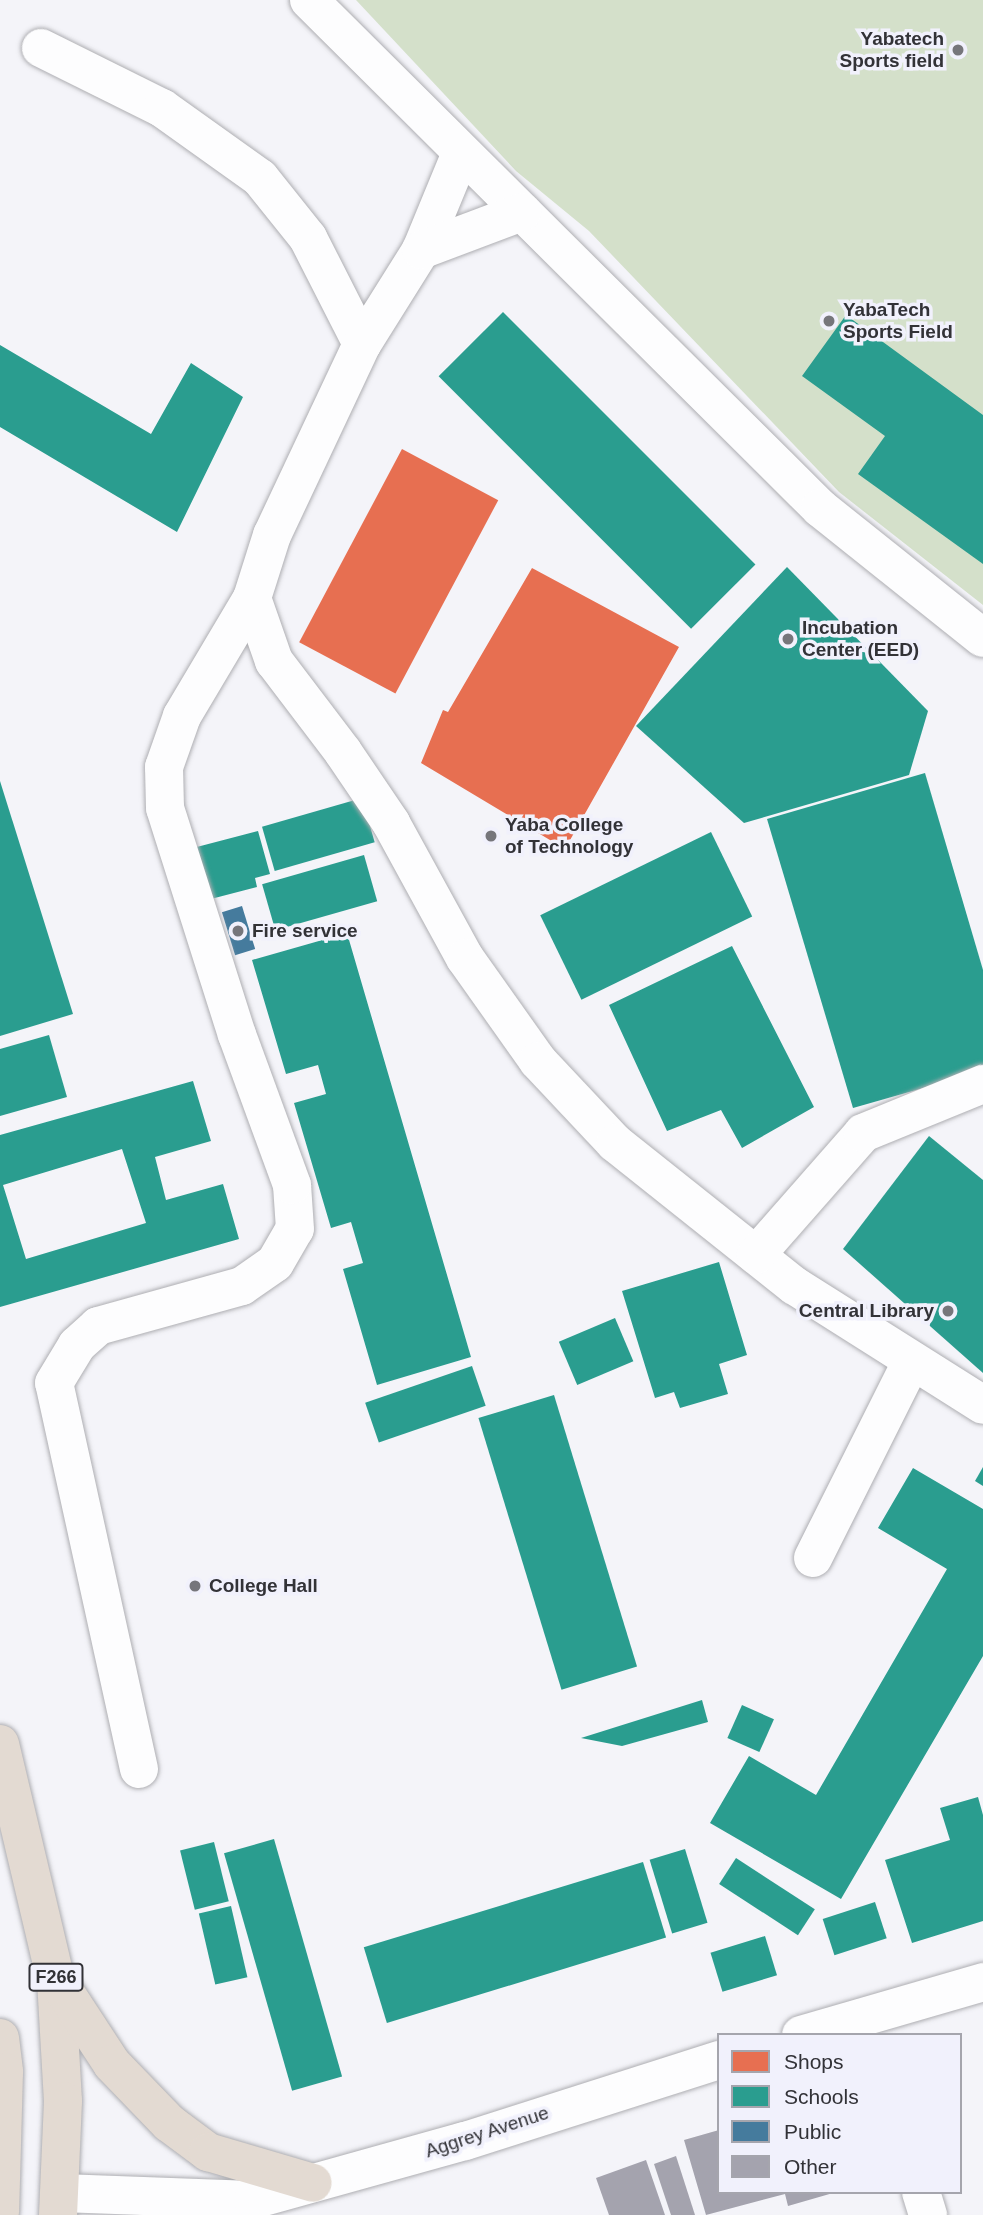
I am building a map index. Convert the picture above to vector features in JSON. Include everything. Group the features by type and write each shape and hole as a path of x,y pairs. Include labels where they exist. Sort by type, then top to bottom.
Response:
{"highway":[{"name":"F266","path":"0,1744 57,1980 63,2101 59,2204"},
{"path":"57,1980 112,2064 169,2123 208,2152 313,2183"},
{"path":"0,2038 5,2071 0,2211"}],"street":[{"path":"309,0 820,508 983,638"},
{"path":"41,48 162,108 260,178 308,238 362,344"},
{"path":"139,1769 54,1383 77,1345 98,1326 242,1286 275,1263 295,1229 292,1185 237,1035 165,808 164,767 182,716 252,598 272,535 362,344 421,250 461,153"},
{"path":"421,250 522,212"},
{"path":"252,598 274,661 343,752 391,823 465,958 538,1061 615,1143 795,1286 983,1405"},
{"path":"755,1255 863,1133 983,1084"},
{"path":"813,1558 912,1360"},
{"path":"814,2033 866,2025 983,1982"},
{"name":"Aggrey Avenue","path":"59,2204 246,2208 313,2183 465,2141 717,2061"},
{"path":"922,2194 928,2215"}],"green space":[{"name":"YabaTech Sports Field","path":"356,0 983,0 983,605 839,492 589,231 516,171"}],"building: Shops":[{"path":"402,449 498,500 395,694 299,642"},
{"path":"532,568 679,647 565,849 421,763 443,710 448,712"}],"building: Schools":[{"path":"503,312 755,564 691,629 439,376"},
{"path":"846,315 983,415 983,564 858,474 885,436 802,376"},
{"path":"0,345 151,434 191,363 243,397 177,532 0,427"},
{"name":"Incubation Center (EED)","path":"787,567 928,711 909,775 744,823 636,726"},
{"path":"925,773 983,970 983,1071 853,1108 767,819"},
{"path":"0,781 73,1014 0,1036"},
{"path":"362,798 375,842 275,871 262,827"},
{"path":"258,831 270,874 255,878 257,887 207,900 193,848"},
{"path":"711,832 752,916 581,1000 540,915"},
{"path":"364,855 377,901 275,930 262,884"},
{"path":"347,933 471,1357 377,1385 343,1269 363,1263 351,1222 331,1228 294,1103 326,1094 318,1065 286,1074 252,960"},
{"path":"732,946 814,1107 742,1148 721,1110 667,1131 609,1005"},
{"path":"49,1035 67,1097 0,1116 0,1049"},
{"path":"193,1081 211,1141 155,1157 166,1200 223,1184 239,1239 0,1307 0,1135","holes":["122,1149 146,1223 26,1259 3,1185"]},
{"name":"Central Library","path":"929,1136 983,1180 983,1373 843,1249"},
{"path":"719,1262 747,1355 719,1364 728,1394 680,1408 674,1392 655,1398 622,1291"},
{"path":"615,1318 633,1361 577,1385 559,1342"},
{"path":"472,1366 486,1406 379,1443 365,1403"},
{"path":"554,1395 637,1667 561,1690 478,1418"},
{"path":"983,1467 983,1486 975,1481"},
{"path":"913,1468 983,1509 983,1656 841,1899 710,1823 749,1756 816,1795 947,1569 878,1528"},
{"path":"702,1700 708,1722 622,1746 581,1738"},
{"path":"742,1705 774,1719 759,1752 727,1738"},
{"path":"978,1797 983,1815 983,1921 912,1943 885,1860 950,1840 940,1808"},
{"path":"274,1839 342,2076 292,2091 224,1853"},
{"path":"214,1842 229,1901 195,1910 180,1850"},
{"path":"685,1849 708,1923 672,1933 650,1860"},
{"path":"736,1858 815,1909 798,1935 719,1884"},
{"path":"643,1862 666,1938 387,2023 364,1947"},
{"path":"875,1902 887,1938 834,1955 823,1919"},
{"path":"231,1906 247,1977 215,1985 199,1913"},
{"path":"765,1936 777,1975 722,1992 710,1953"}],"building: Public":[{"name":"Fire service","path":"242,906 255,949 235,955 222,912"}],"building: Other":[{"path":"717,2131 717,2194 785,2194 706,2215 684,2140"},
{"path":"676,2156 695,2215 671,2215 654,2164"},
{"path":"646,2160 665,2215 609,2215 596,2178"},
{"path":"785,2194 830,2194 788,2206"}],"place":[{"name":"Yabatech Sports field","path":"958,50"},
{"name":"YabaTech Sports Field","path":"829,321"},
{"name":"Incubation Center (EED)","path":"788,639"},
{"name":"Yaba College of Technology","path":"491,836"},
{"name":"Fire service","path":"238,931"},
{"name":"Central Library","path":"948,1311"},
{"name":"College Hall","path":"195,1586"}]}
